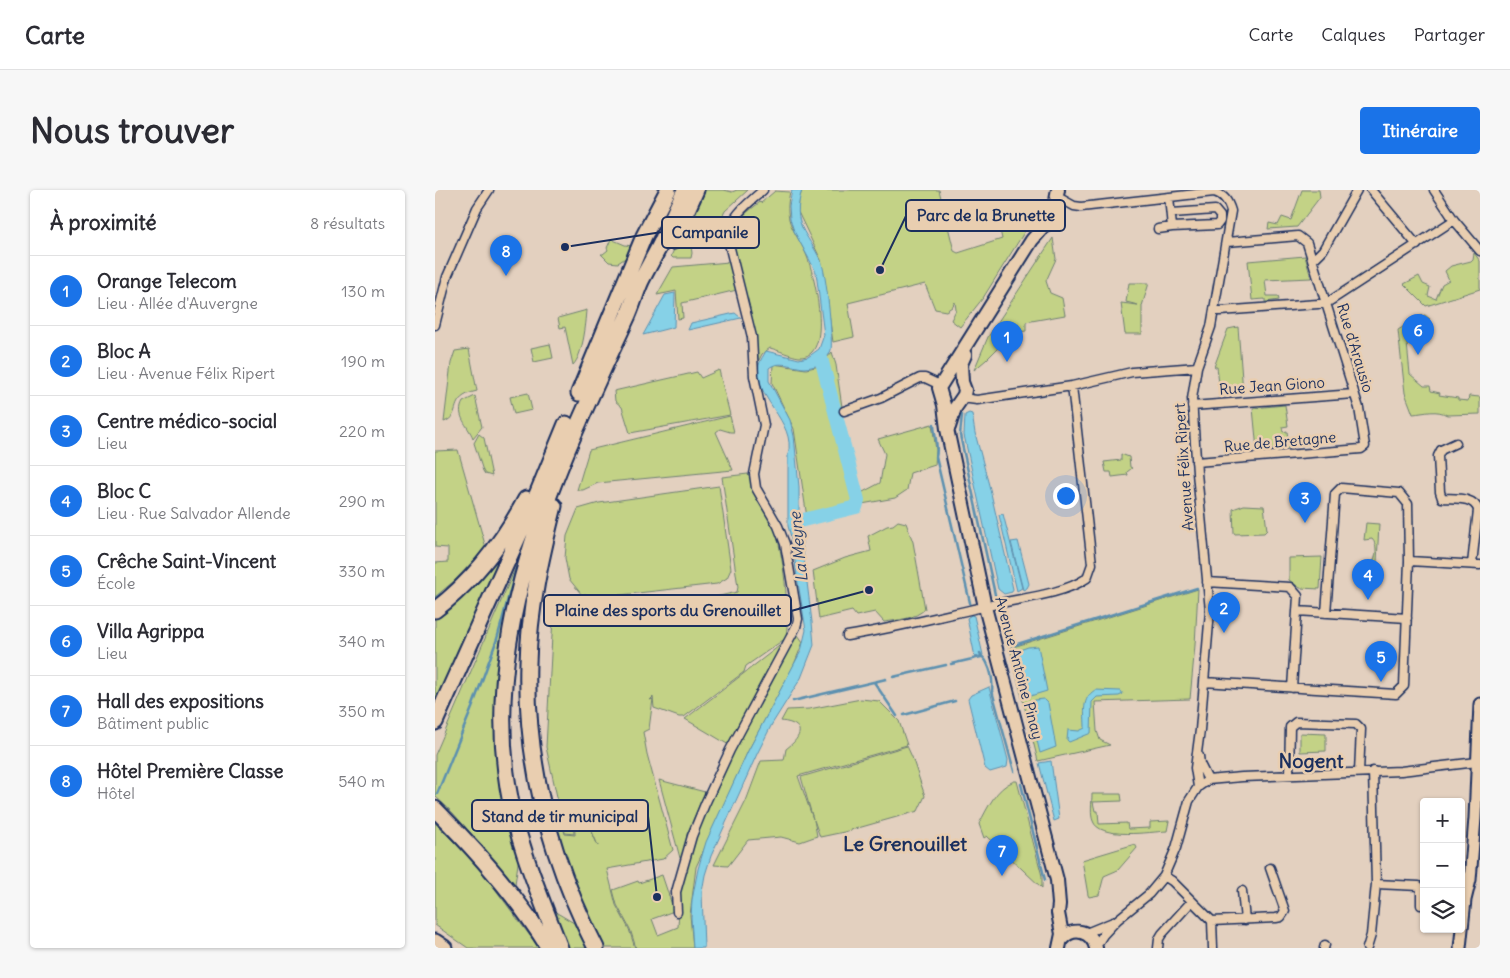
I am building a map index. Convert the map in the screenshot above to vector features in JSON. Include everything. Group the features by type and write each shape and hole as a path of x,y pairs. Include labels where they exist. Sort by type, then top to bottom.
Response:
{"highway":[{"path":"644,236 643,226 659,190"},
{"path":"435,734 570,428 644,236 664,190"},
{"path":"644,236 670,190"},
{"path":"641,282 649,243 670,190"},
{"path":"641,282 653,245 677,190"},
{"path":"435,722 536,497 628,313 685,190"},
{"path":"641,282 664,248 691,190"},
{"path":"628,313 655,274 696,190"},
{"path":"570,428 569,444 535,588 527,662 527,698 533,759 545,821 578,913 596,948"},
{"path":"435,610 463,584 503,535 570,428"},
{"path":"560,948 529,868 515,821 505,767 503,700 509,639 525,566 536,528 569,444"},
{"path":"435,809 476,850 498,876 520,904 549,948"},
{"path":"435,942 444,948"}],"main road":[{"name":"Avenue Antoine Pinay","path":"1057,193 1056,205 1046,224 1033,240 943,382 939,392 943,399 949,440 985,607 1057,880 1061,944"},
{"name":"Avenue Antoine Pinay","path":"949,440 951,417 962,392 961,364 965,348"},
{"path":"943,382 956,378 962,392 951,403 943,399"},
{"path":"1460,948 1465,900 1470,880 1480,704"},
{"name":"Avenue Antoine Pinay","path":"1059,904 1082,932 1091,936 1096,947"},
{"name":"Avenue Antoine Pinay","path":"1061,944 1069,933 1082,932"}],"street":[{"path":"435,324 447,277 477,208 489,190"},
{"path":"677,912 677,892 692,836 705,804 735,742 796,627 797,612 785,544 778,526 756,488 754,474 764,425 754,376 752,337 729,244 729,230 736,215 763,190"},
{"path":"1057,193 1074,206 1081,207 1214,192 1225,198 1231,190"},
{"path":"1313,260 1323,250 1357,190"},
{"path":"1371,190 1417,245"},
{"path":"1434,190 1454,220 1480,251"},
{"path":"1169,197 1172,227"},
{"name":"Avenue Félix Ripert","path":"1198,787 1195,768 1210,611 1192,406 1197,367 1208,338 1227,242 1231,210 1225,198"},
{"path":"1158,229 1217,225 1220,221 1220,216 1215,210 1172,213"},
{"path":"1214,310 1318,304 1330,301 1454,220"},
{"name":"Rue d'Arausio","path":"1227,242 1298,236 1305,240 1359,408 1365,446"},
{"path":"962,392 971,400 1072,386 1132,372 1197,367"},
{"path":"844,410 881,398 920,378 943,382"},
{"path":"847,636 897,628 1060,589 1083,581 1090,574 1092,564 1072,386"},
{"path":"962,392 984,398"},
{"name":"Rue Jean Giono","path":"1192,406 1354,394"},
{"path":"1409,561 1476,564 1478,510 1476,505 1471,501 1442,498 1440,492 1438,456 1441,450 1449,448 1455,443"},
{"name":"Rue de Bretagne","path":"1196,462 1353,450 1361,449 1365,446"},
{"path":"1204,682 1396,694 1404,686 1409,561 1408,504 1399,493 1341,488 1335,494 1326,613"},
{"path":"1207,582 1289,587 1298,596 1292,688"},
{"path":"1297,611 1407,618"},
{"path":"1289,775 1290,727 1296,722 1356,724 1361,729 1359,772"},
{"name":"Avenue Félix Ripert","path":"1198,749 1200,764 1208,780"},
{"path":"1096,947 1103,935 1117,920 1149,894 1164,876 1176,848 1189,801 1198,787 1208,780 1429,768 1477,759"},
{"path":"1367,948 1373,919 1376,884 1373,772"},
{"path":"1212,921 1281,917 1285,911 1269,868"},
{"path":"1164,876 1172,881 1212,921 1213,948"},
{"path":"1376,884 1419,886 1420,888"},
{"path":"1243,891 1245,920"},
{"path":"1158,948 1159,939 1162,934 1192,901"},
{"path":"1082,932 1117,920"}],"green space":[{"path":"701,190 732,192 748,190 725,211 719,223 688,227 691,258 673,258 671,256"},
{"path":"802,190 939,190 954,251 958,253 1002,239 997,217 1040,207 983,298 960,327 951,320 956,310 955,302 946,311 935,309 925,284 848,303 854,337 833,342 821,260 798,212"},
{"path":"1302,190 1319,190 1320,197 1297,227 1268,229 1269,223 1278,225 1282,217 1291,220"},
{"path":"775,191 790,192 788,205 789,219 806,254 813,278 817,295 819,330 816,344 810,354 799,357 770,348 762,354 758,362 757,347 734,251 734,235 737,223 742,217"},
{"path":"1053,238 1056,259 1046,281 1050,293 1062,298 1065,315 1026,322 1026,331 1006,334 1007,339 974,370 988,337"},
{"path":"611,239 632,246 630,255 618,263 609,262 601,254 608,250"},
{"path":"1474,253 1480,261 1480,289 1426,306 1404,284 1419,276 1423,284 1430,287 1428,296 1436,299 1442,284 1449,280 1445,271 1451,266 1471,261"},
{"path":"1305,256 1311,278 1265,280 1267,296 1278,296 1279,300 1265,302 1265,299 1252,300 1248,261"},
{"path":"729,262 737,290 682,303 683,318 678,319 676,291 657,295 673,267"},
{"path":"1129,283 1149,283 1142,306 1142,334 1125,334 1121,303 1138,305 1126,302"},
{"path":"587,310 582,347 573,365 565,327 560,328 558,318"},
{"path":"1425,315 1430,319 1422,319 1406,333 1410,374 1424,386 1430,386 1431,391 1440,393 1439,395 1468,401 1469,396 1480,397 1480,414 1447,415 1435,412 1413,414 1405,393 1398,330 1414,319"},
{"path":"1238,327 1243,392 1220,392 1217,367 1214,367 1228,329"},
{"path":"550,344 553,358 534,362 531,348"},
{"path":"469,349 477,391 461,398 453,415 444,422 451,363 455,351"},
{"path":"832,352 836,365 842,407 835,416 848,479 856,499 855,505 807,518 794,429 772,383 773,364 806,369 820,366"},
{"path":"719,370 730,415 630,433 622,407 615,401 614,391 697,372 701,378"},
{"path":"528,393 532,410 514,414 510,397"},
{"path":"475,396 482,427 473,438 460,412 463,402"},
{"path":"1285,405 1288,426 1282,427 1283,432 1287,431 1289,448 1257,450 1253,408"},
{"path":"730,416 734,432 720,429 716,432 733,470 598,483 583,490 577,490 589,450"},
{"path":"932,424 936,450 935,465 910,473 907,490 895,498 862,504 861,493 880,483 885,454 878,439"},
{"path":"479,434 484,438 492,476 485,474 483,471 474,443"},
{"path":"458,450 486,548 454,581 435,597 435,563 448,562 448,548 435,547 435,451"},
{"path":"1121,454 1129,457 1130,467 1132,468 1127,472 1128,475 1112,477 1111,472 1106,472 1104,462 1121,460"},
{"path":"748,474 757,500 773,523 777,537 783,566 786,598 786,638 746,666 744,672 684,717 654,708 653,697 650,700 653,699 649,729 643,732 647,754 673,850 663,859 607,869 616,905 629,929 635,948 605,948 573,879 560,844 550,807 559,809 565,834 575,835 574,812 583,811 598,846 583,810 573,811 574,834 565,833 546,747 553,617 571,607 638,606 658,602 715,597 737,592 738,587 722,477"},
{"path":"719,486 731,569 727,578 717,584 611,596 582,595 569,579 565,558 567,536 578,509 599,503"},
{"path":"1244,505 1264,506 1267,530 1264,533 1234,534 1233,509"},
{"path":"525,509 435,713 435,613"},
{"path":"898,521 906,523 913,542 925,609 911,617 884,622 875,612 856,616 852,611 819,619 813,571 845,558 871,551 868,536"},
{"path":"1366,523 1379,524 1376,582 1360,583 1361,566 1371,565 1375,559 1376,552 1372,539 1364,540"},
{"path":"529,536 499,703 520,850 515,884 453,813 435,796 435,755"},
{"path":"1322,557 1320,589 1300,588 1289,580 1289,558"},
{"path":"1198,589 1190,699 1095,702 1097,731 1100,740 1110,745 1038,761 1010,648"},
{"path":"796,632 803,642 793,667 748,751 696,867 690,915 693,948 636,948 630,929 617,905 613,890 662,875 674,911 652,919 658,935 678,927 680,895 693,840 731,754"},
{"path":"783,643 784,645 737,727 729,745 685,719"},
{"path":"861,699 879,701 899,721 907,745 798,776 813,819 801,777 907,746 925,796 918,811 820,837 814,820 817,836 800,842 781,837 748,840 728,866 714,865 746,801 761,761 784,760 786,749 796,740 798,728 795,725 781,721 787,710 809,709"},
{"path":"1300,733 1326,734 1326,751 1300,752"},
{"path":"659,780 705,792 687,834 684,858 680,858"},
{"path":"1014,781 1017,781 1042,876 1042,888 987,836 984,838 979,824 997,793"},
{"path":"1092,794 1121,794 1122,801 1093,802 1095,811 1098,811 1099,824 1127,823 1128,829 1150,828 1150,822 1169,821 1167,831 1126,834 1105,831 1097,827 1093,821 1091,811"},
{"path":"435,823 478,866 539,948 468,948 435,925"},
{"path":"1135,844 1137,848 1118,870 1104,876 1099,895 1089,897 1082,860"},
{"path":"552,910 574,923 588,948 568,948"}],"water":[{"name":"La Meyne","path":"792,190 802,190 798,212 799,220 823,267 830,319 831,350 820,365 804,368 777,364 769,368 769,381 790,420 794,436 799,487 799,519 814,645 801,678 772,724 757,754 711,856 702,892 704,948 693,948 692,900 706,842 748,751 801,651 806,630 793,545 788,526 789,443 781,420 767,399 759,377 759,365 766,351 799,359 808,357 819,349 824,335 816,272 794,231 790,219 789,206"},
{"path":"675,293 674,327 643,335 665,295"},
{"path":"735,313 741,318 688,330 691,323"},
{"path":"972,414 1013,589 1012,592 1004,594 998,589 964,435 965,415"},
{"path":"1003,514 1022,588 1017,591 999,515"},
{"path":"1018,541 1029,584 1023,590 1011,542"},
{"path":"971,615 974,616 983,655 975,657 967,618"},
{"path":"1038,646 1047,691 1027,697 1017,651"},
{"path":"989,687 1008,760 1007,767 990,772 985,768 968,699 971,695"},
{"path":"1095,690 1121,691 1123,694 1119,696 1097,697 1092,702 1091,733 1069,742 1067,740 1068,730 1079,731 1085,728 1084,711 1086,702"},
{"path":"1044,699 1048,703 1056,747 1040,753 1029,707 1035,700"},
{"path":"1051,761 1059,819 1054,821 1039,763"}],"waterway":[{"name":"La Meyne","path":"795,522 856,507 858,500 821,358"},
{"path":"962,415 960,435 996,599"},
{"path":"934,424 936,457 971,607"},
{"path":"437,794 472,708 497,639 516,569"},
{"path":"1011,646 1197,588"},
{"path":"435,599 441,594"},
{"path":"980,653 990,669 992,691 1014,771"},
{"path":"951,664 981,657"},
{"path":"893,677 946,665"},
{"path":"793,701 886,679"},
{"path":"874,682 897,716"},
{"path":"904,715 955,701"},
{"path":"1021,784 1045,880"}],"place":[{"name":"Campanile","path":"565,247"},
{"name":"Parc de la Brunette","path":"880,270"},
{"name":"Hôtel Première Classe","path":"506,276"},
{"name":"Villa Agrippa","path":"1418,355"},
{"name":"Orange Telecom","path":"1007,362"},
{"name":"Centre médico-social","path":"1305,523"},
{"name":"Plaine des sports du Grenouillet","path":"869,590"},
{"name":"Bloc C","path":"1368,600"},
{"name":"Bloc A","path":"1224,633"},
{"name":"Crêche Saint-Vincent","path":"1381,682"},
{"name":"Hall des expositions","path":"1002,876"},
{"name":"Stand de tir municipal","path":"657,897"}],"district":[{"name":"Nogent","path":"1311,761"},
{"name":"Le Grenouillet","path":"905,844"}]}
